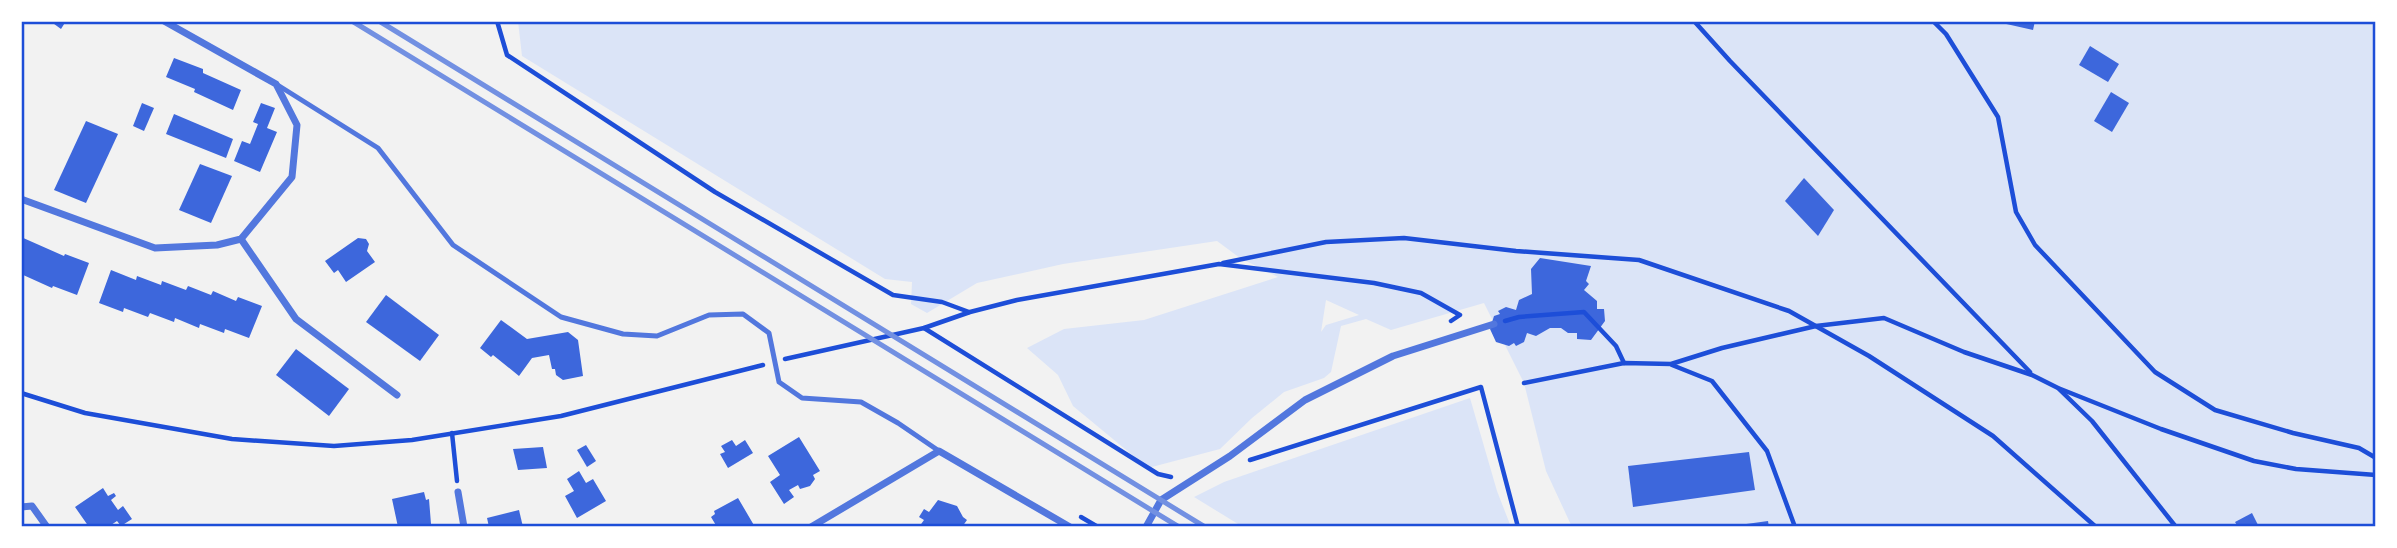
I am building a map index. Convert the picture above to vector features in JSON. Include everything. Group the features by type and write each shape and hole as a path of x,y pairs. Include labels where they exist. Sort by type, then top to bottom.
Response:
{"street":[{"path":"21,199 155,248 217,246 241,239 292,177 296,125 276,84 164,21"},
{"path":"241,239 296,318 397,395"},
{"path":"1146,527 1161,500 1230,456 1305,400 1393,356 1494,324"},
{"path":"811,527 939,451 1070,527"},
{"path":"458,492 464,527"},
{"path":"21,507 33,506 47,527"}],"lane":[{"path":"276,84 378,148 453,246 561,317 623,334 657,336 709,315 743,314 769,333 779,382 802,398 861,402 939,451"}],"path":[{"path":"497,21 507,55 715,192 893,295 942,302 970,312"},
{"path":"1694,21 2032,374"},
{"path":"1933,21 1946,34 1998,117 2016,212 2035,246 2155,372 2215,410 2293,433 2359,448 2376,458"},
{"path":"798,356 924,328 1017,300 1325,242 1404,238 1516,251 1639,260 1789,311 1869,356 1993,436 2096,527"},
{"path":"1219,264 1374,282 1422,293 1460,315 1449,322"},
{"path":"1494,324 1519,317 1584,312 1616,346 1624,363"},
{"path":"1671,365 1722,348 1816,326 1884,318 1964,352 2032,374 2058,388 2161,429 2254,461 2296,469 2376,475"},
{"path":"924,328 1158,474 1191,480"},
{"path":"1524,383 1624,363 1671,365 1712,381 1768,451 1795,527"},
{"path":"21,393 85,413 232,439 334,446 412,440 561,416 751,368"},
{"path":"1230,456 1234,465 1481,387 1518,527"},
{"path":"2058,388 2092,421 2176,527"},
{"path":"452,433 458,492"}],"shaded area":[{"path":"518,21 2376,21 2376,527 1572,527 1546,471 1524,383 1484,303 1391,330 1366,319 1341,326 1331,372 1324,378 1284,392 1220,449 1148,468 1073,406 1058,375 1027,348 1064,329 1144,320 1278,277 1240,258 1217,241 1063,264 977,283 927,313 911,304 912,282 885,279 522,56","holes":["1326,300 1359,315 1326,325 1321,332"]},
{"path":"1470,398 1497,491 1511,527 1243,527 1194,497 1224,482"}],"building":[{"path":"50,21 66,21 61,29"},
{"path":"1993,21 2035,21 2033,30"},
{"path":"2090,46 2119,64 2108,82 2079,65"},
{"path":"174,58 203,69 203,73 241,90 233,110 166,77"},
{"path":"2111,92 2129,103 2112,132 2094,121"},
{"path":"142,103 154,108 144,131 133,126"},
{"path":"261,103 275,108 267,128 277,132 260,172 234,161 242,141 250,144 258,124 253,122"},
{"path":"174,114 233,139 226,158 166,134"},
{"path":"86,121 118,134 86,203 54,190"},
{"path":"200,164 232,176 211,223 179,210"},
{"path":"1804,178 1834,210 1818,236 1785,201"},
{"path":"21,237 64,256 65,254 89,263 77,295 53,286 52,288 21,274"},
{"path":"358,238 366,239 369,244 367,251 375,262 346,282 338,270 334,273 325,261"},
{"path":"1540,258 1591,266 1586,281 1589,284 1584,290 1597,301 1597,309 1604,309 1605,321 1591,340 1577,339 1577,333 1568,333 1561,328 1550,328 1536,336 1527,333 1524,342 1516,346 1514,343 1509,346 1496,342 1490,329 1494,316 1506,307 1516,310 1519,300 1532,294 1531,269"},
{"path":"111,270 136,280 137,276 161,285 162,281 186,290 188,286 211,295 213,291 236,301 238,297 262,306 249,338 200,324 199,328 175,318 174,322 150,313 148,317 124,308 123,312 99,303"},
{"path":"386,295 439,335 420,361 366,322"},
{"path":"501,320 527,339 568,332 578,340 583,376 563,380 556,375 555,369 552,369 549,355 532,358 519,376 493,355 491,357 480,348"},
{"path":"296,349 349,389 329,416 276,375"},
{"path":"799,437 820,471 813,475 815,479 810,486 800,489 798,485 789,490 794,497 784,504 770,482 780,475 768,456"},
{"path":"732,440 736,446 745,440 753,453 728,468 720,454 725,452 721,446"},
{"path":"586,445 596,461 587,467 577,450"},
{"path":"543,447 547,468 518,470 513,449"},
{"path":"1749,452 1755,490 1633,507 1628,466"},
{"path":"579,471 586,483 593,479 606,501 577,518 565,496 574,491 567,479"},
{"path":"103,488 108,496 114,493 116,496 111,500 118,510 123,506 132,519 121,526 117,521 108,527 89,527 75,507"},
{"path":"424,492 426,500 429,499 431,524 398,527 392,499"},
{"path":"738,498 755,527 717,527 711,517 715,514 714,511"},
{"path":"938,500 957,506 967,520 962,527 919,527 924,520 919,517 924,509 929,512"},
{"path":"519,510 523,527 489,527 487,518"},
{"path":"2252,513 2259,527 2238,527 2235,522"},
{"path":"1768,521 1769,527 1739,527 1739,525"}],"railway":[{"path":"352,21 1179,527"},
{"path":"379,21 1205,527"}]}
